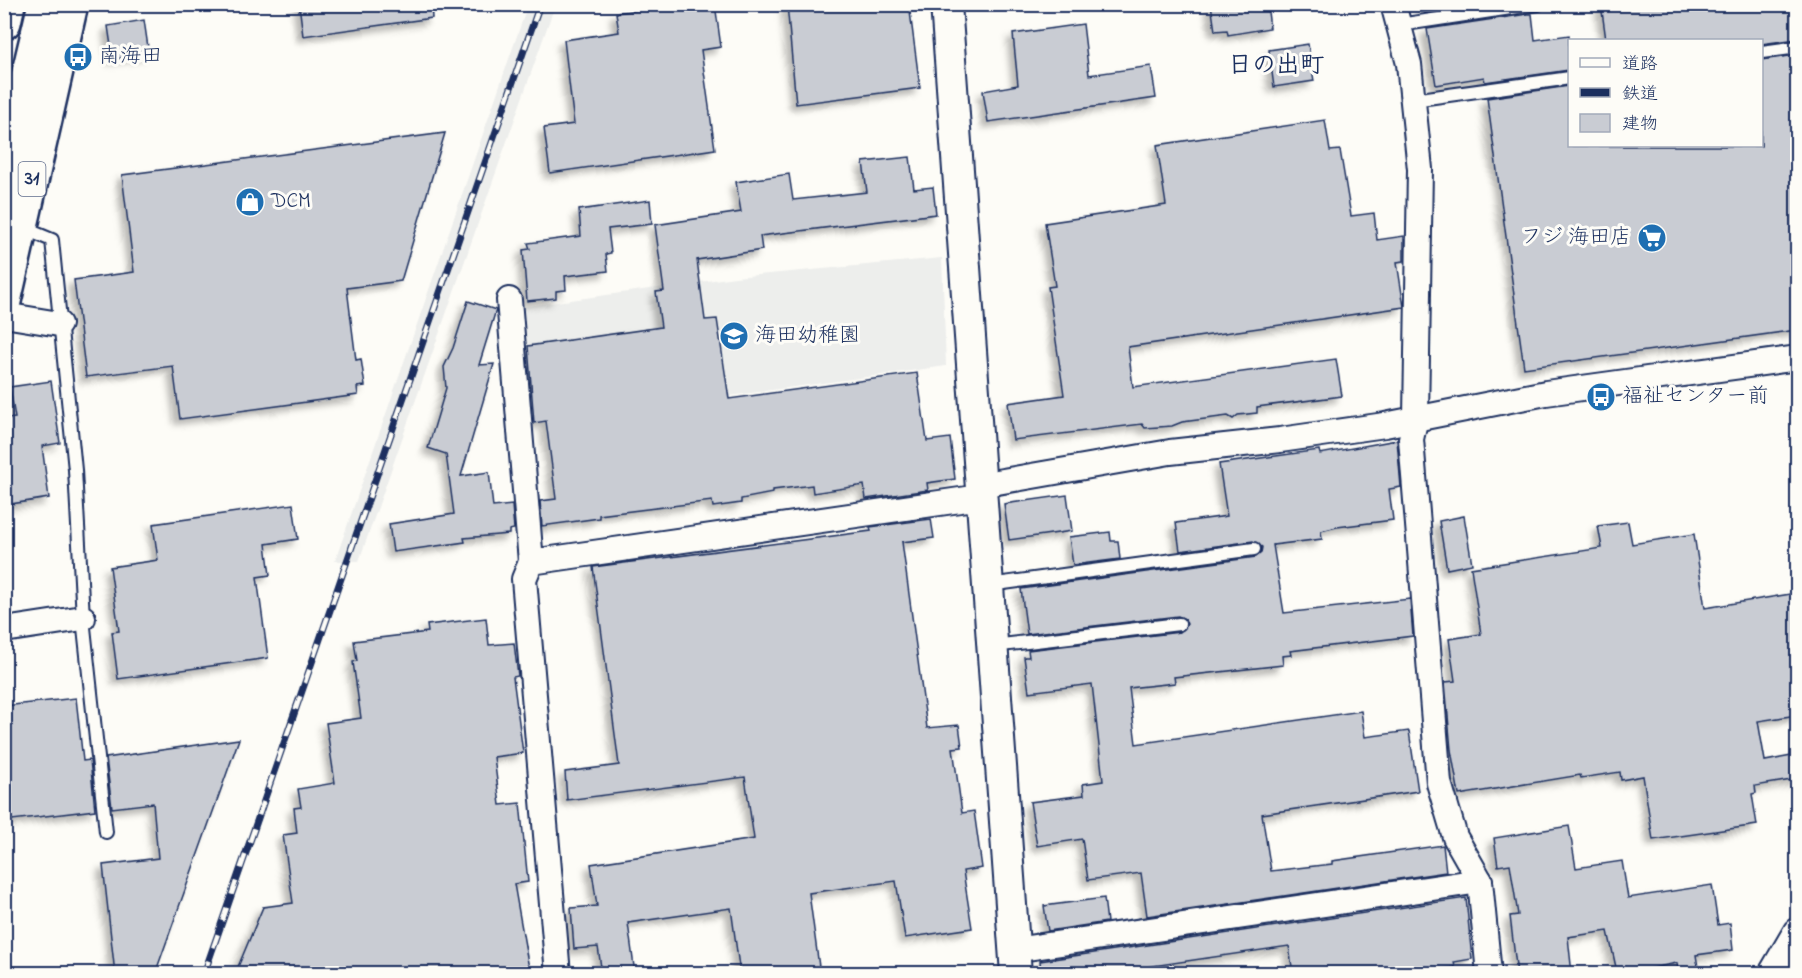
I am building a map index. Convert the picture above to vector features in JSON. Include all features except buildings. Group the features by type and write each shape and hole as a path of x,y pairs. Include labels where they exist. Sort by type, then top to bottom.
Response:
{"highway":[{"path":"4,22 8,4"},
{"path":"4,178 45,4"},
{"name":"31","path":"4,301 71,4"}],"street":[{"path":"946,4 1015,962 1480,881"},
{"path":"1396,15 1409,64 1420,169 1416,417 1411,440 1439,783 1455,837 1480,881 1489,974"},
{"path":"508,300 531,562 524,579 558,974"},
{"path":"4,315 59,324"},
{"path":"531,562 980,491 1170,452 1373,427 1546,393 1797,358"},
{"path":"4,630 82,618"},
{"path":"1774,974 1797,933"}],"lane":[{"path":"1396,15 1538,4"},
{"path":"1763,52 1797,47"},
{"path":"1413,100 1568,78"},
{"path":"21,228 52,240 75,470 82,618 106,832"},
{"path":"987,585 1254,549"},
{"path":"992,646 1179,624"}],"shaded area":[{"path":"528,4 555,5 359,561 335,561"},
{"name":"海田幼稚園","path":"942,258 946,366 656,406 651,375 527,392 521,307 735,277"}],"railway":[{"path":"204,974 540,4"}],"place":[{"name":"南海田","path":"78,57"},
{"name":"DCM","path":"250,202"},
{"name":"フジ 海田店","path":"1652,238"},
{"name":"海田幼稚園","path":"734,336"},
{"name":"福祉センター前","path":"1601,397"}],"district":[{"name":"日の出町","path":"1276,66"}]}
